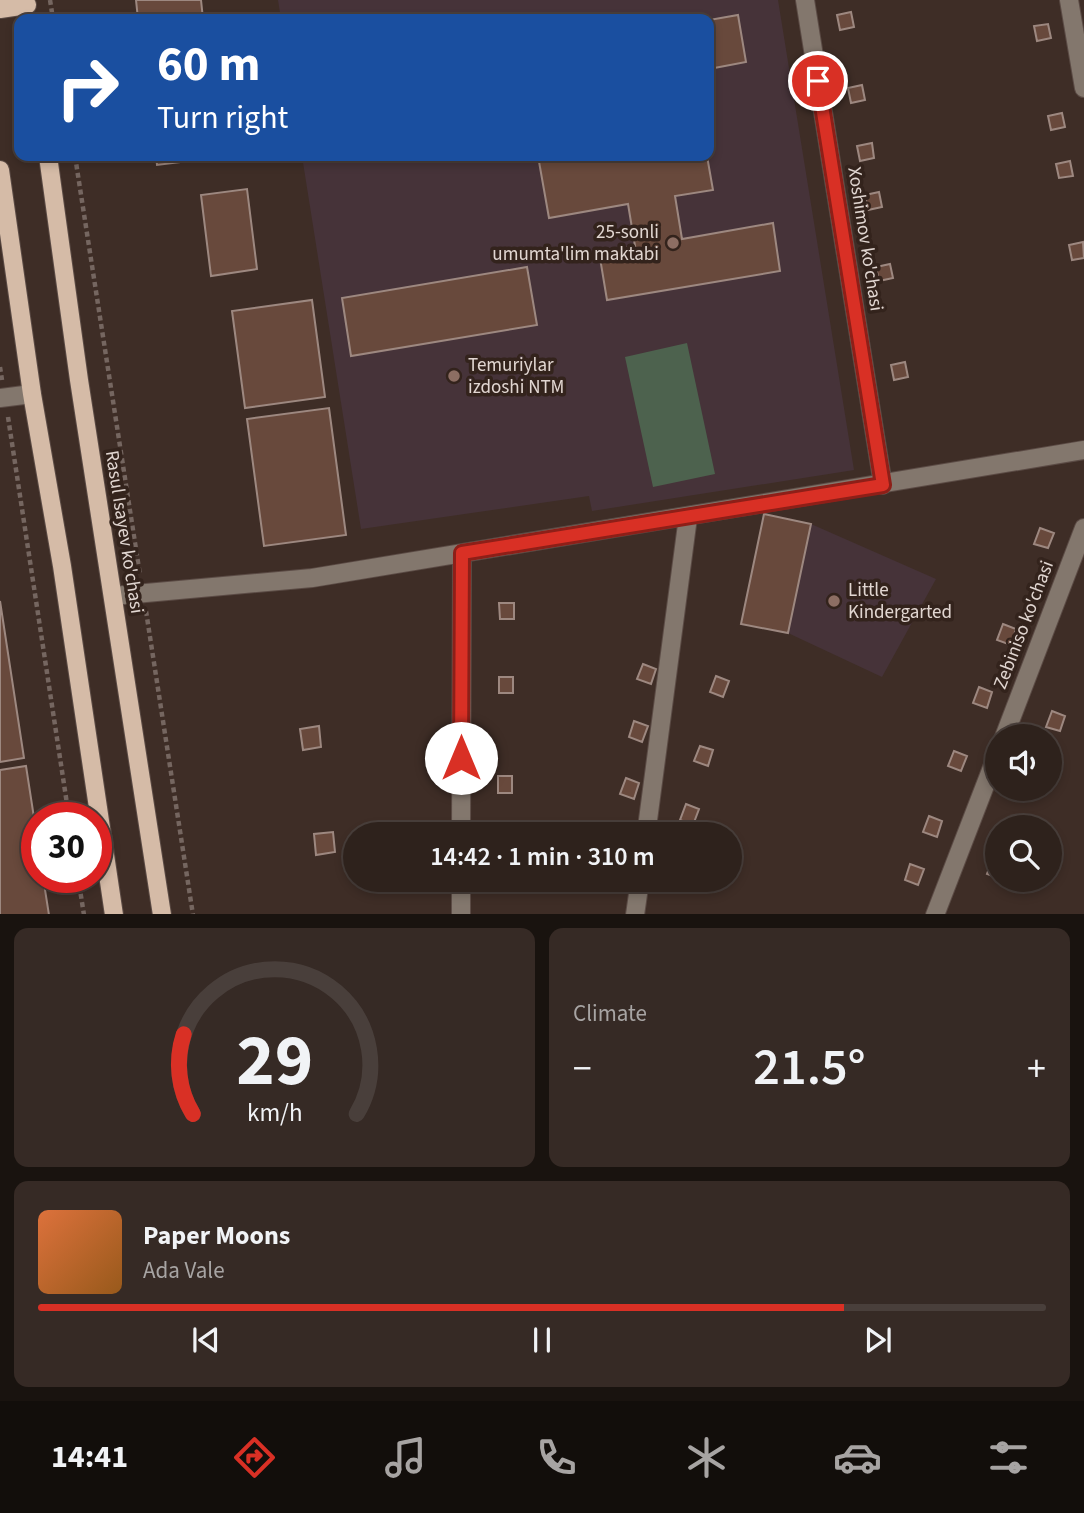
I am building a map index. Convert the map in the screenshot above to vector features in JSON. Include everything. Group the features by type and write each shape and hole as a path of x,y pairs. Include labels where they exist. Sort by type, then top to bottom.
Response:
{"main road":[{"path":"0,9 27,8"},
{"name":"Rasul Isayev ko'chasi","path":"49,161 79,380 162,914"},
{"path":"0,170 32,394 62,566 114,914"}],"street":[{"name":"Xoshimov ko'chasi","path":"805,0 883,485"},
{"path":"1069,0 1084,88"},
{"path":"2,398 32,394"},
{"path":"113,596 312,578 1084,450"},
{"path":"648,822 688,517"},
{"name":"Zebiniso ko'chasi","path":"1009,724 1084,528"},
{"path":"461,822 462,553"},
{"path":"935,914 985,786"},
{"path":"461,892 461,914"},
{"path":"635,914 638,892"}],"path":[{"path":"76,161 193,914"},
{"path":"2,398 67,802"},
{"path":"80,893 83,914"}],"shaded area":[{"path":"278,0 778,0 854,470 592,511 589,496 361,529 303,161 714,161 714,14 280,14"},
{"name":"Little Kindergarted","path":"764,514 811,524 936,579 882,677 788,633 741,624"}],"green space":[{"path":"687,343 715,474 653,487 625,357"}],"building":[{"path":"136,0 201,0 202,14 137,14"},
{"path":"851,12 854,27 840,30 837,15"},
{"path":"738,15 746,62 714,68 714,19"},
{"path":"1048,24 1051,38 1037,41 1034,26"},
{"path":"862,85 865,100 851,103 848,88"},
{"path":"1062,113 1065,127 1051,130 1048,116"},
{"path":"872,143 874,158 860,161 857,146"},
{"path":"157,161 189,161 157,165"},
{"path":"539,161 708,161 713,190 675,196 682,239 773,223 780,271 607,300 599,252 635,246 628,204 549,218"},
{"path":"1070,161 1073,176 1059,178 1056,164"},
{"path":"247,189 257,269 211,276 201,195"},
{"path":"879,192 882,207 868,210 865,195"},
{"path":"1083,242 1084,258 1072,260 1069,245"},
{"path":"890,264 893,278 879,281 876,267"},
{"path":"527,267 537,325 351,356 342,298"},
{"path":"312,300 325,397 245,408 232,311"},
{"path":"905,362 908,377 894,380 891,365"},
{"path":"329,408 346,535 264,546 247,419"},
{"path":"764,514 811,524 788,633 741,624"},
{"path":"1040,528 1054,533 1048,548 1034,544"},
{"path":"0,601 24,758 0,762"},
{"path":"499,603 514,603 514,619 500,619"},
{"path":"1003,624 1016,629 1011,645 997,640"},
{"path":"643,664 656,669 651,684 637,679"},
{"path":"716,676 729,681 723,697 710,692"},
{"path":"499,677 513,677 513,693 499,693"},
{"path":"979,687 992,692 987,708 973,703"},
{"path":"1052,711 1065,716 1062,725 1047,724"},
{"path":"634,721 648,726 642,742 629,737"},
{"path":"319,726 321,747 303,750 300,729"},
{"path":"700,746 713,750 708,766 694,761"},
{"path":"954,751 967,756 961,771 948,766"},
{"path":"26,766 32,802 21,802 21,893 46,893 49,914 0,914 0,770"},
{"path":"498,776 512,776 512,793 498,793"},
{"path":"626,778 639,783 634,799 620,794"},
{"path":"686,804 699,809 694,822 680,820"},
{"path":"929,816 942,821 937,837 923,832"},
{"path":"333,832 335,852 316,855 314,834"},
{"path":"910,864 924,869 918,885 905,880"}],"place":[{"name":"25-sonli umumta'lim maktabi","path":"673,243"},
{"name":"Temuriylar izdoshi NTM","path":"454,376"},
{"name":"Little Kindergarted","path":"834,601"}],"route":[{"path":"461,758 462,553 883,485 818,81"}]}
